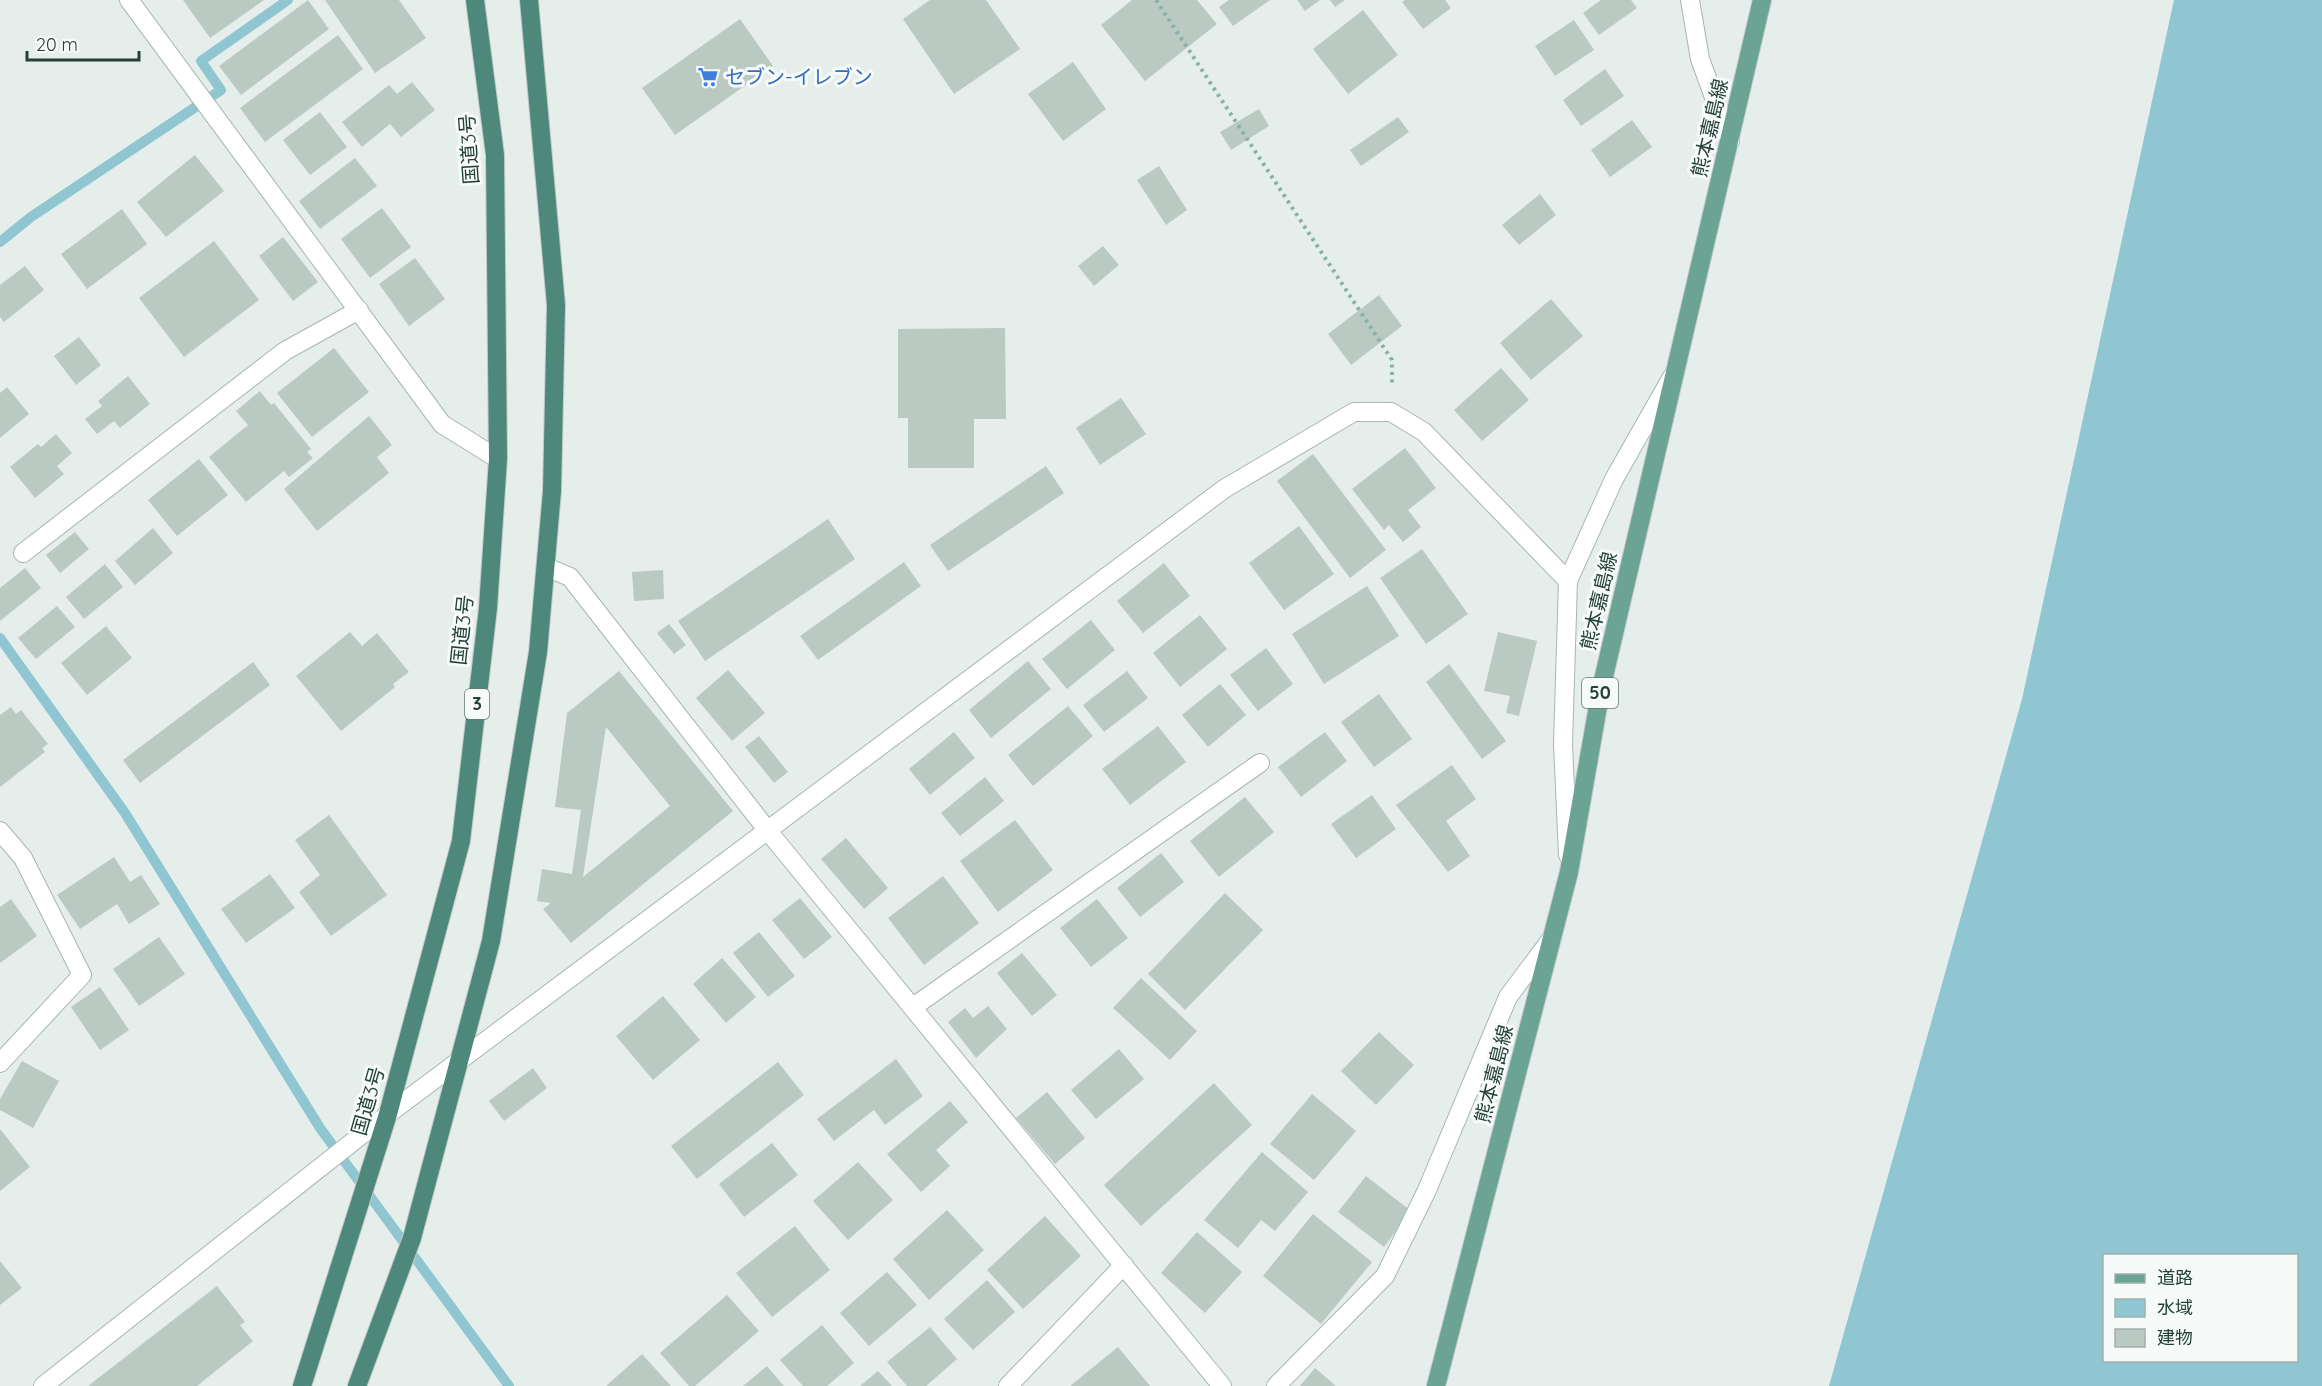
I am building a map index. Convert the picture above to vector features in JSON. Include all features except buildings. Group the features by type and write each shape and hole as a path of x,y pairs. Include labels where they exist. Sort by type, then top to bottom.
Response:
{"highway":[{"name":"国道3号","path":"302,1386 388,1114 461,841 488,608 498,459 495,155 475,0"},
{"path":"357,1386 412,1238 491,942 538,652 552,491 556,305 530,0"}],"main road":[{"name":"熊本嘉島線","path":"1436,1386 1569,872 1601,689 1762,0"}],"street":[{"path":"129,0 442,424 498,459"},
{"path":"1690,0 1700,59 1730,141"},
{"path":"23,553 285,351 359,310"},
{"path":"1569,872 1563,744 1568,580 1614,479 1678,367"},
{"path":"43,1386 388,1114 1224,489 1354,412 1391,412 1424,432 1568,580"},
{"path":"546,567 570,577 768,831 1222,1386"},
{"path":"913,1008 1260,763"},
{"path":"0,831 23,858 82,975 0,1064"},
{"path":"1276,1386 1384,1276 1427,1190 1508,997 1553,936"},
{"path":"1008,1386 1124,1266"}],"path":[{"path":"1156,0 1392,360 1391,412"}],"water":[{"path":"2174,0 2322,0 2322,1386 1829,1386 2022,699"}],"waterway":[{"path":"0,242 31,217 221,90 201,61 288,0"},
{"path":"0,638 125,813 320,1128 509,1386"}],"place":[{"name":"セブン-イレブン","path":"708,77"}]}
